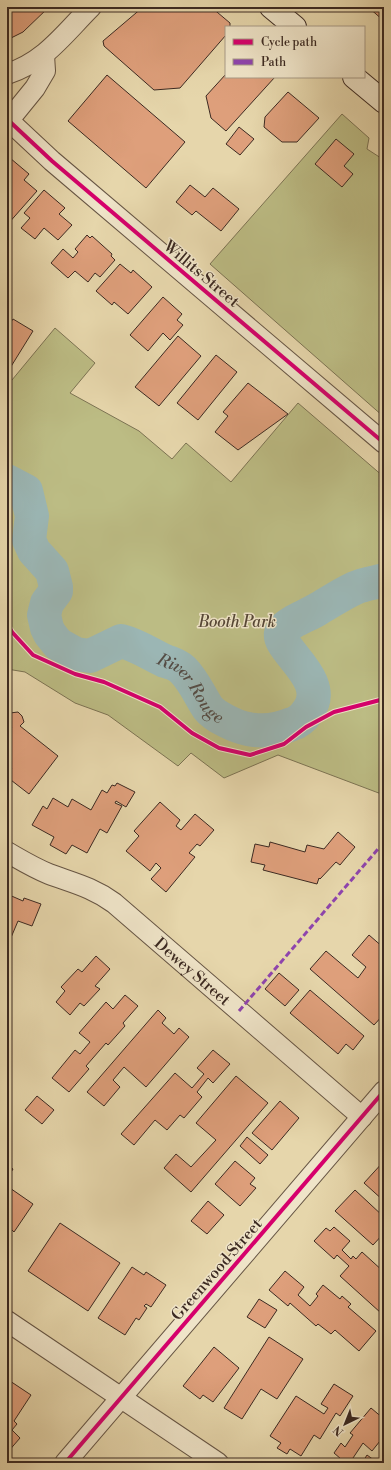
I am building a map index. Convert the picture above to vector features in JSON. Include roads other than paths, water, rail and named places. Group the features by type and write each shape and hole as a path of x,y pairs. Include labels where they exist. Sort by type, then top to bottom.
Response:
{"main road":[{"path":"271,7 293,26"},
{"path":"355,78 384,102"}],"street":[{"path":"7,74 28,66 44,55 91,7"},
{"name":"Willits Street","path":"44,55 45,71 35,88 8,120 52,161 384,443"},
{"name":"Dewey Street","path":"7,852 48,874 101,893 362,1117"},
{"name":"Greenwood Street","path":"65,1463 384,1091"},
{"path":"7,1321 218,1463"}],"waterway":[{"name":"River Rouge","path":"7,481 26,491 32,516 29,540 34,551 52,571 56,591 47,603 44,615 47,628 58,644 76,654 90,656 121,641 138,647 181,668 187,674 211,711 226,721 243,728 270,730 295,723 308,711 313,699 313,687 308,676 285,646 281,638 282,631 294,622 341,595 362,585 384,580"}],"park label":[{"name":"Booth Park","path":"237,621"}]}
